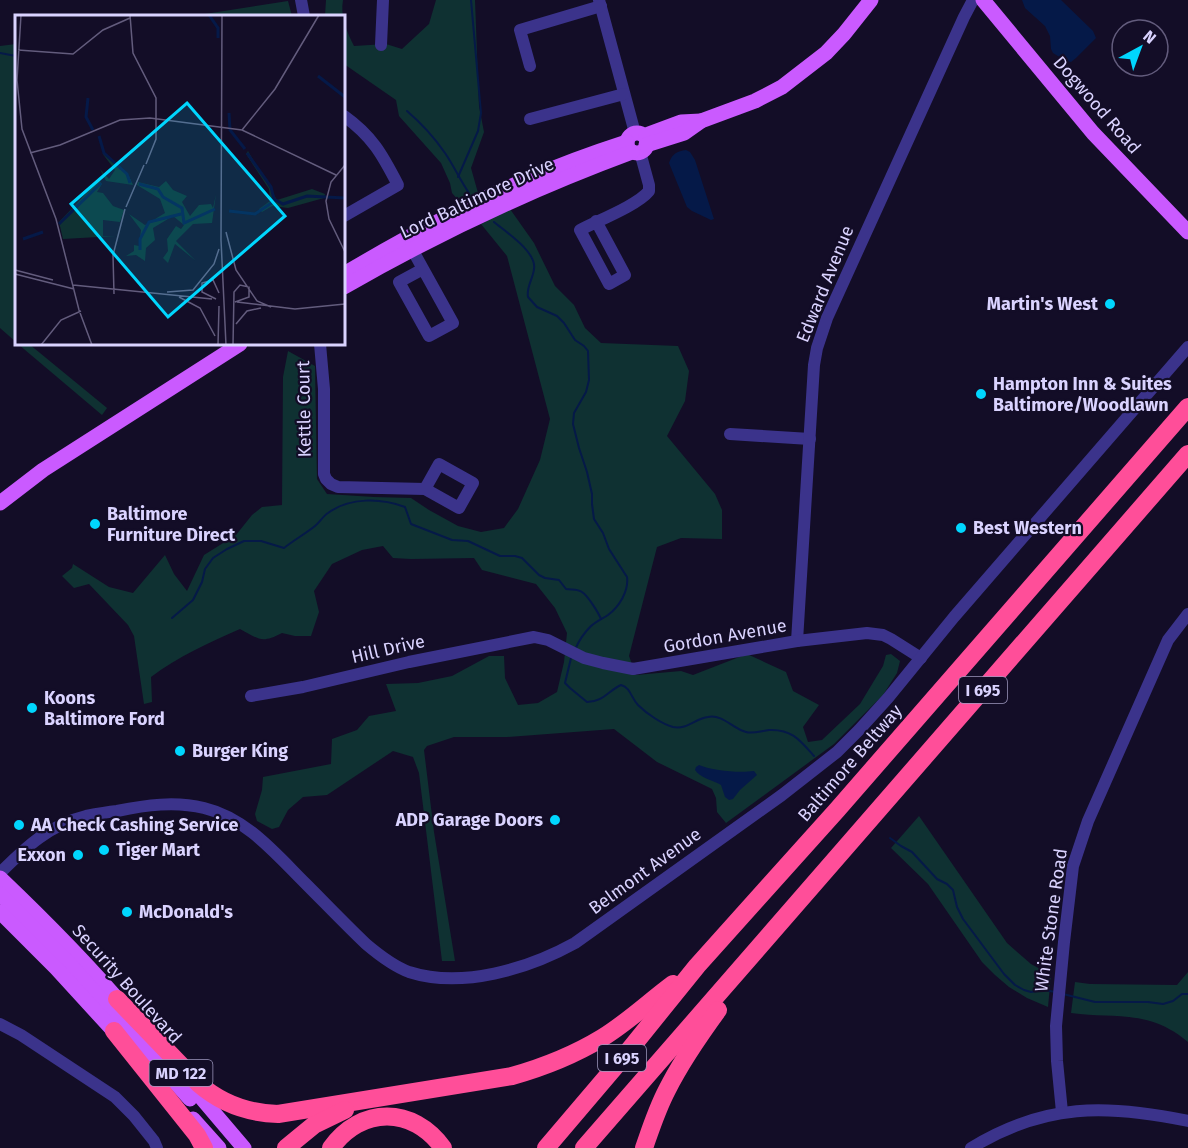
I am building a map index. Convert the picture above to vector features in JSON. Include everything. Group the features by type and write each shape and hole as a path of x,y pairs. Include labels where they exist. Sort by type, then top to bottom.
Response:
{"highway":[{"name":"Baltimore Beltway","path":"546,1148 697,966 837,810 1188,407"},
{"name":"I 695","path":"584,1148 1188,454"},
{"path":"644,1148 666,1091 692,1045 778,926"},
{"path":"117,999 212,1095 243,1109 278,1114 512,1076 559,1061 603,1038 697,966"},
{"path":"114,1031 197,1135 204,1148"},
{"path":"286,1148 314,1125 335,1114 375,1099"},
{"path":"331,1148 352,1127 368,1119 388,1116 399,1117 420,1125 429,1131 443,1148"}],"main road":[{"name":"Lord Baltimore Drive","path":"345,286 465,222 681,122 701,121 755,101 782,87 826,53 871,0"},
{"name":"Dogwood Road","path":"983,0 1082,121 1188,232"},
{"name":"Lord Baltimore Drive","path":"345,273 481,200 548,171 637,143"},
{"path":"0,502 43,470 238,345"},
{"name":"Security Boulevard","path":"0,876 117,999 244,1148"},
{"path":"0,894 65,959 234,1148"},
{"name":"MD 122","path":"0,912 114,1031 219,1148"},
{"path":"0,927 21,933"}],"street":[{"path":"301,0 304,15"},
{"path":"381,45 383,0"},
{"name":"Edward Avenue","path":"797,641 814,365 821,333 973,0"},
{"path":"530,66 520,30 600,3 649,185 649,191 642,199 596,221 580,230 609,284 625,275 596,221"},
{"path":"530,119 624,94"},
{"path":"345,117 375,144 398,184 345,215"},
{"path":"412,249 423,268 453,322 429,336 399,282 423,268"},
{"name":"Kettle Court","path":"320,345 324,390 324,474 326,479 338,487 425,489"},
{"name":"Belmont Avenue","path":"0,876 36,839 67,822 86,816 137,807 165,804 202,807 222,813 238,822 270,847 366,944 396,966 442,979 460,979 502,971 554,955 575,943 837,752 859,730 1188,346"},
{"path":"730,434 810,439"},
{"name":"White Stone Road","path":"1062,1112 1056,1026 1073,866 1088,821 1168,640 1188,615"},
{"name":"Gordon Avenue","path":"534,637 548,640 573,653 603,663 633,669 797,641 867,633 891,639 921,658"},
{"name":"Hill Drive","path":"251,696 313,685 409,662 534,637"},
{"path":"0,1024 21,1035 115,1097 134,1116 157,1148"},
{"path":"971,1148 1017,1125 1062,1112 1113,1110 1154,1114 1188,1121"}],"green space":[{"path":"326,0 343,0 343,15 325,15"},
{"path":"436,0 475,0 479,106 484,132 471,168 478,193 460,202 452,193 441,163 399,116 396,100 345,65 345,24 354,46 386,44 402,49 429,24"},
{"path":"288,1 292,15 198,15"},
{"path":"15,44 15,341 0,328 0,46"},
{"path":"510,209 534,243 555,286 574,305 585,328 601,343 678,346 689,371 685,401 667,436 715,494 722,510 722,539 681,538 657,547 629,656 636,675 681,671 693,675 747,654 786,672 793,691 819,705 803,727 808,742 822,740 860,704 883,666 886,655 891,654 900,661 897,673 883,695 834,744 726,823 717,812 716,798 712,789 657,762 614,729 507,737 454,737 427,746 424,750 434,832 455,961 442,961 419,773 413,757 393,751 327,795 303,797 288,810 279,827 272,829 257,821 255,814 263,777 331,764 332,739 357,730 369,716 396,711 386,684 418,683 452,676 489,656 504,656 505,678 518,705 538,703 557,692 564,662 567,633 555,608 536,584 482,570 474,558 393,558 383,546 362,550 332,564 314,591 319,612 311,636 282,633 260,639 240,629 183,656 151,677 152,702 144,704 134,636 128,625 89,584 74,588 62,576 72,568 73,564 109,587 133,593 165,555 174,574 187,591 204,555 236,535 252,515 262,507 282,505 283,377 288,351 315,366 317,479 327,494 411,498 458,526 481,532 504,528 518,509 540,460 550,419 507,256 481,224"},
{"path":"19,345 30,345 107,408 102,415"},
{"path":"919,816 1007,943 1031,964 1051,975 1048,1007 1009,987 982,962 928,884 891,848"},
{"path":"1188,972 1188,1042 1160,1024 1146,1020 1071,1013 1075,982 1177,985"}],"water":[{"path":"1022,0 1061,0 1093,31 1096,38 1071,62 1066,61 1053,53 1050,36 1045,26 1025,8"},
{"path":"686,150 695,160 714,219 711,220 687,207 669,163 675,154"},
{"path":"699,765 726,771 754,771 757,775 733,799 729,800 725,797 721,785 697,773 695,770"}],"waterway":[{"path":"458,177 478,131 481,113 471,0"},
{"path":"0,53 15,56"},
{"path":"407,111 441,147 469,193"},
{"path":"494,222 520,243 531,256 534,269 528,297 537,307 557,316 575,340 588,351 589,380 586,392 574,413 573,424 592,494 594,519 627,577 627,582 625,593 616,608 591,626 575,650"},
{"path":"172,618 193,600 202,582 205,569 213,558 227,549 244,541 261,541 284,548 311,529 326,514 337,508 356,502 376,501 405,507 411,524 452,540 468,541 500,556 522,558 539,575 559,580 566,589 582,592 593,604 601,619"},
{"path":"571,658 565,683 587,702 593,702 621,685 627,688 642,708 669,726 683,727 704,718 713,717 746,732 784,731 800,740 814,756"},
{"path":"890,838 912,852 937,879 953,890 963,919 1004,974 1015,985 1031,992 1045,990 1055,992"},
{"path":"1063,994 1095,1002 1163,1004 1173,1001 1182,994 1188,994"}],"place":[{"name":"Martin's West","path":"1110,304"},
{"name":"Hampton Inn & Suites Baltimore/Woodlawn","path":"981,394"},
{"name":"Baltimore Furniture Direct","path":"95,524"},
{"name":"Best Western","path":"961,528"},
{"name":"Koons Baltimore Ford","path":"32,708"},
{"name":"Burger King","path":"180,751"},
{"name":"ADP Garage Doors","path":"555,820"},
{"name":"AA Check Cashing Service","path":"19,825"},
{"name":"Tiger Mart","path":"104,850"},
{"name":"Exxon","path":"78,855"},
{"name":"McDonald's","path":"127,912"}]}
